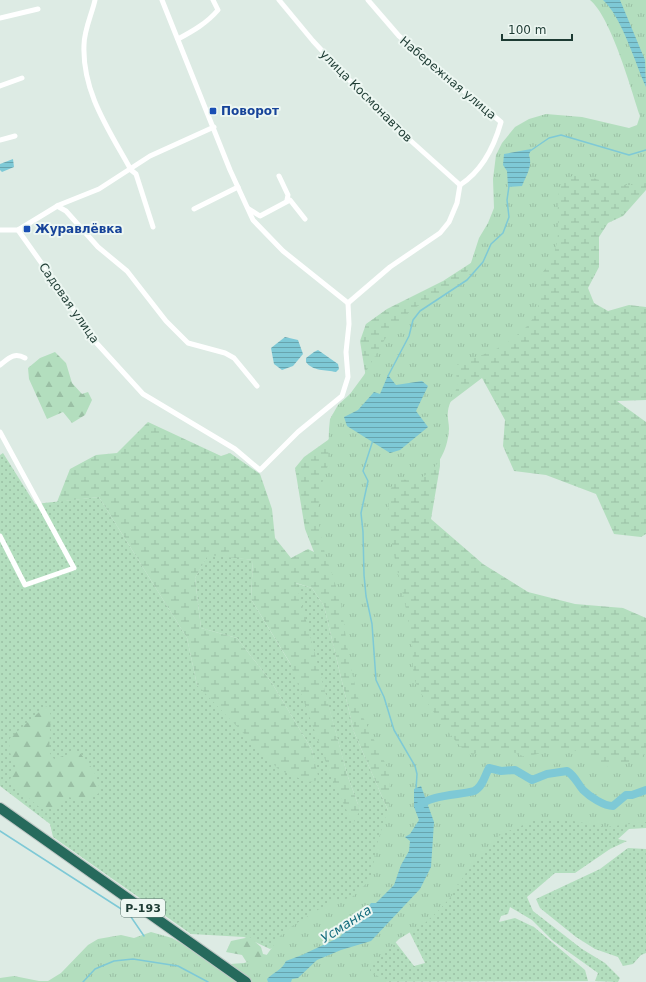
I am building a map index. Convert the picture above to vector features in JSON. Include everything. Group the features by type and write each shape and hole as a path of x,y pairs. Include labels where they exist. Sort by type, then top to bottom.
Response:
{"highway":[{"name":"Р-193","path":"0,808 246,982"}],"street":[{"path":"95,0 84,44 86,78 96,107 131,170 136,174 153,226"},
{"path":"162,0 238,187 253,220 283,251 348,303 390,267 440,233 449,222 457,203 460,185"},
{"path":"178,39 202,25 213,16 218,10 213,0"},
{"name":"улица Космонавтов","path":"279,0 313,41 381,114 460,185"},
{"name":"Набережная улица","path":"368,0 399,36 501,122 496,139 484,161 460,185"},
{"path":"0,18 38,9"},
{"path":"0,86 22,78"},
{"path":"0,230 18,230 57,206 99,189 131,170 150,156 214,127"},
{"path":"0,140 15,136"},
{"path":"279,176 288,195 287,200"},
{"path":"194,209 238,187"},
{"path":"248,209 251,208 260,216 287,200 293,201 306,219"},
{"path":"57,206 66,211 98,247 127,272 161,316 188,343 225,353 234,358 256,386"},
{"name":"Садовая улица","path":"18,230 69,302 91,337 142,394 235,449 260,470 298,432 342,396 348,377 346,352 349,324 348,303"},
{"path":"0,365 13,355 19,355 24,358"},
{"path":"0,432 74,568 25,586 0,536"}],"green space":[{"path":"590,0 646,0 646,183 617,185 590,177 578,176 566,179 562,183 558,195 557,244 553,257 540,277 539,303 535,315 530,323 516,337 507,343 490,352 469,358 458,365 456,370 457,386 449,408 448,437 443,453 429,473 422,477 414,480 396,478 391,489 389,519 394,555 413,649 413,671 415,681 434,712 458,744 470,755 489,749 516,753 525,757 554,750 574,750 588,757 603,770 613,763 637,763 642,758 646,749 646,822 606,827 573,821 533,821 501,834 474,860 450,898 439,910 425,923 399,939 371,967 370,971 387,982 0,982 0,978 14,976 39,981 48,981 61,973 88,945 98,939 121,935 134,938 151,932 172,938 193,950 230,964 244,963 266,956 280,936 289,928 332,901 351,898 371,879 376,847 389,806 390,778 388,769 363,717 350,665 340,598 325,554 320,532 318,512 320,490 328,465 330,419 338,405 350,394 364,375 385,339 401,320 413,309 462,280 469,269 479,238 488,223 494,208 493,179 496,155 502,143 515,127 529,119 546,114 582,117 629,128 637,125 640,116 620,54 598,9"},
{"path":"646,156 646,190 623,216 608,223 599,237 599,267 588,288 594,303 608,311 629,305 646,307 646,400 617,401 646,422 646,534 641,537 614,534 596,494 546,475 514,471 503,446 505,420 482,378 449,403 440,446 440,466 431,519 483,564 528,592 575,604 623,608 646,618 646,807 390,815 354,732 324,606 312,588 296,583 347,774 360,810 353,824 332,779 290,663 251,599 253,560 208,555 195,578 201,628 237,638 272,683 312,750 319,780 308,782 279,770 197,685 187,638 99,497 57,502 70,469 96,455 117,453 148,422 221,456 230,453 260,474 272,509 275,538 291,558 308,549 314,552 305,529 295,468 304,457 335,435 366,378 360,341 366,324 387,309 443,281 477,259 508,187"},
{"path":"55,352 66,363 72,383 82,394 88,392 92,400 85,415 72,423 63,412 47,419 29,379 28,368 40,358"},
{"path":"3,453 35,504 99,497 187,638 197,685 318,780 312,750 272,683 237,638 201,628 195,578 208,554 253,560 251,599 291,665 360,810 347,774 295,583 312,588 324,606 354,732 390,815 382,887 270,949 244,937 191,934 53,837 50,824 0,786 0,455"},
{"path":"46,706 51,715 49,752 54,759 78,751 90,765 96,776 99,793 86,802 65,796 57,809 39,807 9,781 16,768 9,750 10,738"},
{"path":"646,812 646,828 629,829 618,839 627,841 610,849 575,873 555,873 527,897 533,911 582,949 605,963 620,978 618,982 595,981 598,973 552,940 532,920 510,907 508,914 501,916 499,922 515,918 534,927 585,970 588,981 363,982 355,959 390,935 414,966 425,963 408,929 458,855 537,813"},
{"path":"628,848 646,849 646,953 641,955 633,964 623,966 618,957 595,949 576,937 540,908 536,899 600,869"},
{"path":"250,937 261,947 263,954 276,957 249,966 242,955 226,952 231,941"}],"water":[{"path":"603,0 620,0 645,60 646,87 628,41 616,17"},
{"path":"531,149 529,155 530,167 522,186 508,187 507,171 503,165 504,154"},
{"path":"13,159 14,167 2,172 0,170 0,164"},
{"path":"285,337 298,340 303,354 293,366 282,370 274,364 271,348"},
{"path":"318,350 338,364 339,369 336,372 315,369 306,362 306,358"},
{"path":"388,375 396,385 422,381 428,386 416,411 428,427 400,450 390,453 347,426 344,417 358,410 374,392 380,394"},
{"path":"421,786 434,822 431,867 420,889 371,941 341,950 317,960 298,978 292,979 291,982 268,982 267,979 280,969 286,961 340,937 355,917 362,915 371,903 376,903 394,885 401,865 409,851 410,841 405,837 410,834 419,820 414,807 414,789"}],"waterway":[{"path":"530,151 549,138 561,135 629,155 646,150"},
{"path":"388,376 409,336 413,320 420,311 467,280 483,262 491,244 503,233 509,217 507,200 509,186"},
{"path":"373,440 363,471 368,481 361,513 364,575 366,596 372,624 376,680 384,697 394,730 415,766 417,774 416,790"},
{"name":"Усманка","path":"419,807 429,800 474,791 482,784 489,768 501,771 515,770 532,780 547,774 567,771 586,793 597,801 609,806 613,806 626,795 632,795 646,790"},
{"path":"0,831 129,914 144,936"},
{"path":"83,982 95,969 114,961 133,959 178,966 208,982"}],"place":[{"name":"Поворот","path":"213,111"},
{"name":"Журавлёвка","path":"27,229"}]}
